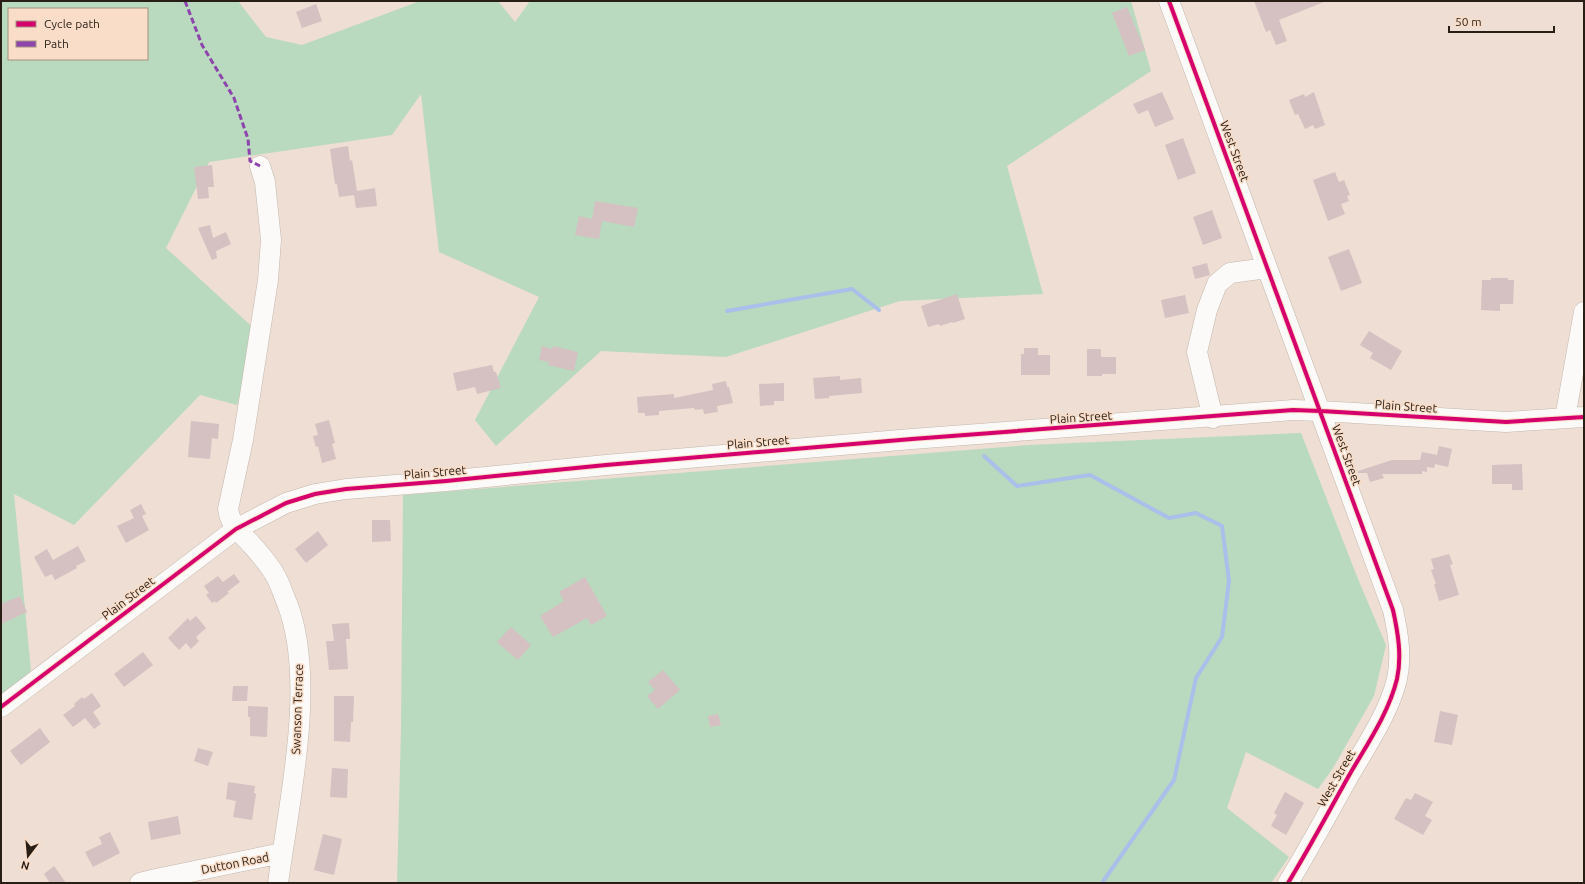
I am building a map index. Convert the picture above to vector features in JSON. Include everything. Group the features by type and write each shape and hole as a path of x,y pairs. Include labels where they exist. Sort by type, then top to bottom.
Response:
{"street":[{"name":"West Street","path":"1169,1 1321,411 1392,610 1398,638 1399,662 1397,679 1391,698 1288,883"},
{"path":"236,529 229,514 228,504 243,440 268,280 272,240 265,182 260,166"},
{"path":"1212,418 1197,352 1207,310 1217,284 1230,273 1267,268"},
{"path":"1574,417 1584,312"},
{"name":"Plain Street","path":"1,707 236,529 286,503 315,494 346,489 446,481 606,465 904,440 1212,418 1293,410 1506,422 1574,417"},
{"name":"Swanson Terrace","path":"236,529 260,555 276,576 288,605 297,642 300,681 298,740 278,883"},
{"name":"Dutton Road","path":"140,883 156,878 282,853"}],"green space":[{"path":"1,1 238,1 266,37 302,45 420,1 498,1 515,22 530,1 1131,1 1151,71 1007,166 1043,294 900,301 726,357 601,351 496,446 475,420 539,297 439,252 421,94 392,135 209,162 166,248 260,334 237,405 200,395 74,525 14,494 31,671 1,696"},
{"path":"1301,433 1358,579 1386,645 1374,696 1333,768 1318,789 1246,752 1227,808 1289,857 1271,883 397,883 401,729 403,495 1029,445"}],"building":[{"path":"1254,1 1324,2 1279,20 1287,41 1276,45 1270,30 1266,32"},
{"path":"316,4 322,21 302,28 296,12"},
{"path":"1127,7 1145,50 1129,56 1112,13"},
{"path":"1162,92 1174,119 1155,127 1148,110 1138,114 1133,104"},
{"path":"1314,92 1325,125 1315,129 1313,125 1305,129 1298,114 1295,115 1289,100 1304,94 1305,97"},
{"path":"1183,138 1196,173 1178,180 1165,145"},
{"path":"348,146 357,191 375,188 377,206 356,208 354,195 339,197 337,184 335,184 330,149"},
{"path":"212,165 214,187 208,187 209,198 198,199 194,167"},
{"path":"1335,172 1339,182 1344,180 1350,195 1347,196 1349,201 1341,204 1345,214 1328,221 1313,180"},
{"path":"595,201 638,208 634,227 602,221 599,239 575,235 579,216 592,219"},
{"path":"1212,210 1222,238 1203,245 1193,217"},
{"path":"210,225 213,238 226,232 231,244 216,251 217,258 212,260 198,228"},
{"path":"1349,249 1362,283 1341,291 1328,257"},
{"path":"1207,263 1210,275 1195,279 1192,267"},
{"path":"1491,278 1508,278 1508,280 1514,280 1513,304 1500,304 1500,311 1481,310 1482,280 1491,280"},
{"path":"957,294 965,319 940,326 939,324 928,327 921,306"},
{"path":"1185,295 1189,313 1165,318 1161,300"},
{"path":"1369,331 1402,351 1391,370 1370,358 1373,353 1360,345"},
{"path":"542,346 552,349 553,346 578,352 574,371 548,365 549,362 539,360"},
{"path":"1024,348 1038,348 1038,355 1050,355 1050,375 1021,375 1021,354 1024,354"},
{"path":"1087,349 1101,349 1101,357 1116,357 1116,374 1087,376"},
{"path":"492,365 501,388 477,394 475,387 457,391 453,373"},
{"path":"840,376 840,380 861,378 862,393 829,396 829,398 815,399 813,378"},
{"path":"726,381 733,403 717,406 718,412 704,414 703,409 695,410 694,408 659,411 659,415 645,416 645,413 638,413 637,397 674,394 674,398 713,390 712,384"},
{"path":"784,383 784,401 774,401 774,405 760,406 759,384"},
{"path":"329,420 335,443 332,444 336,459 322,463 318,446 316,447 313,436 318,435 315,424"},
{"path":"191,421 219,424 218,439 212,438 210,459 188,457"},
{"path":"1439,446 1452,449 1448,467 1435,464"},
{"path":"1422,452 1437,455 1434,468 1427,467 1427,472 1422,471 1422,474 1382,474 1384,478 1370,482 1367,473 1358,473 1358,471 1392,460 1420,460"},
{"path":"1522,464 1523,490 1512,490 1512,484 1492,484 1492,465"},
{"path":"141,504 146,514 142,516 149,530 126,543 117,526 134,518 130,510"},
{"path":"372,520 390,520 391,541 372,542"},
{"path":"318,531 328,545 306,563 295,549"},
{"path":"78,546 86,561 76,566 77,568 55,580 52,574 45,577 34,557 47,549 53,560"},
{"path":"1449,554 1453,564 1450,565 1459,595 1439,601 1434,584 1436,584 1431,570 1434,569 1431,559"},
{"path":"234,574 240,582 216,603 215,601 212,603 206,595 209,593 204,586 218,576 223,582"},
{"path":"585,577 607,616 591,625 587,618 553,637 540,616 564,601 559,592"},
{"path":"20,596 27,612 1,624 1,604"},
{"path":"196,616 206,628 196,637 199,641 191,649 186,643 179,650 168,638 188,618 190,621"},
{"path":"349,623 350,639 346,639 348,669 329,670 326,641 334,641 332,624"},
{"path":"511,627 531,645 518,660 497,642"},
{"path":"143,652 153,665 124,687 114,674"},
{"path":"663,670 680,690 658,709 647,696 655,690 648,682"},
{"path":"233,686 248,686 247,701 232,701"},
{"path":"92,693 101,706 93,712 101,724 94,729 85,718 73,727 63,715 75,706 74,704 82,697 84,699"},
{"path":"334,696 354,696 353,722 351,722 350,742 334,741"},
{"path":"248,706 268,707 267,737 250,736 250,717 248,717"},
{"path":"1440,711 1458,715 1452,745 1434,742"},
{"path":"718,714 721,725 710,727 708,716"},
{"path":"40,728 50,742 21,765 10,751"},
{"path":"198,748 213,752 208,766 194,761"},
{"path":"332,768 348,769 347,798 330,797"},
{"path":"228,782 255,786 254,793 256,794 252,820 233,817 236,801 226,799"},
{"path":"1285,792 1304,803 1286,835 1271,826 1277,815 1274,813"},
{"path":"1415,793 1433,802 1425,816 1432,820 1423,835 1394,819 1406,798 1411,800"},
{"path":"178,816 181,834 151,840 148,822"},
{"path":"110,832 120,853 93,867 85,852 102,844 99,837"},
{"path":"323,834 342,839 334,875 314,870"},
{"path":"54,866 66,883 50,883 44,874"}],"waterway":[{"path":"727,311 852,289 879,310"},
{"path":"984,456 1017,486 1090,475 1169,518 1196,513 1222,526 1229,581 1222,637 1196,678 1174,780 1102,883"}],"marked path":[{"path":"185,1 202,45 234,98 248,139 250,161 260,166"}],"cycle path":[{"path":"1169,1 1393,610 1398,636 1399,662 1397,679 1389,703 1371,739 1288,883"},
{"path":"1,707 236,529 286,503 315,494 346,489 446,481 606,465 912,439 1293,410 1506,422 1584,417"}]}
